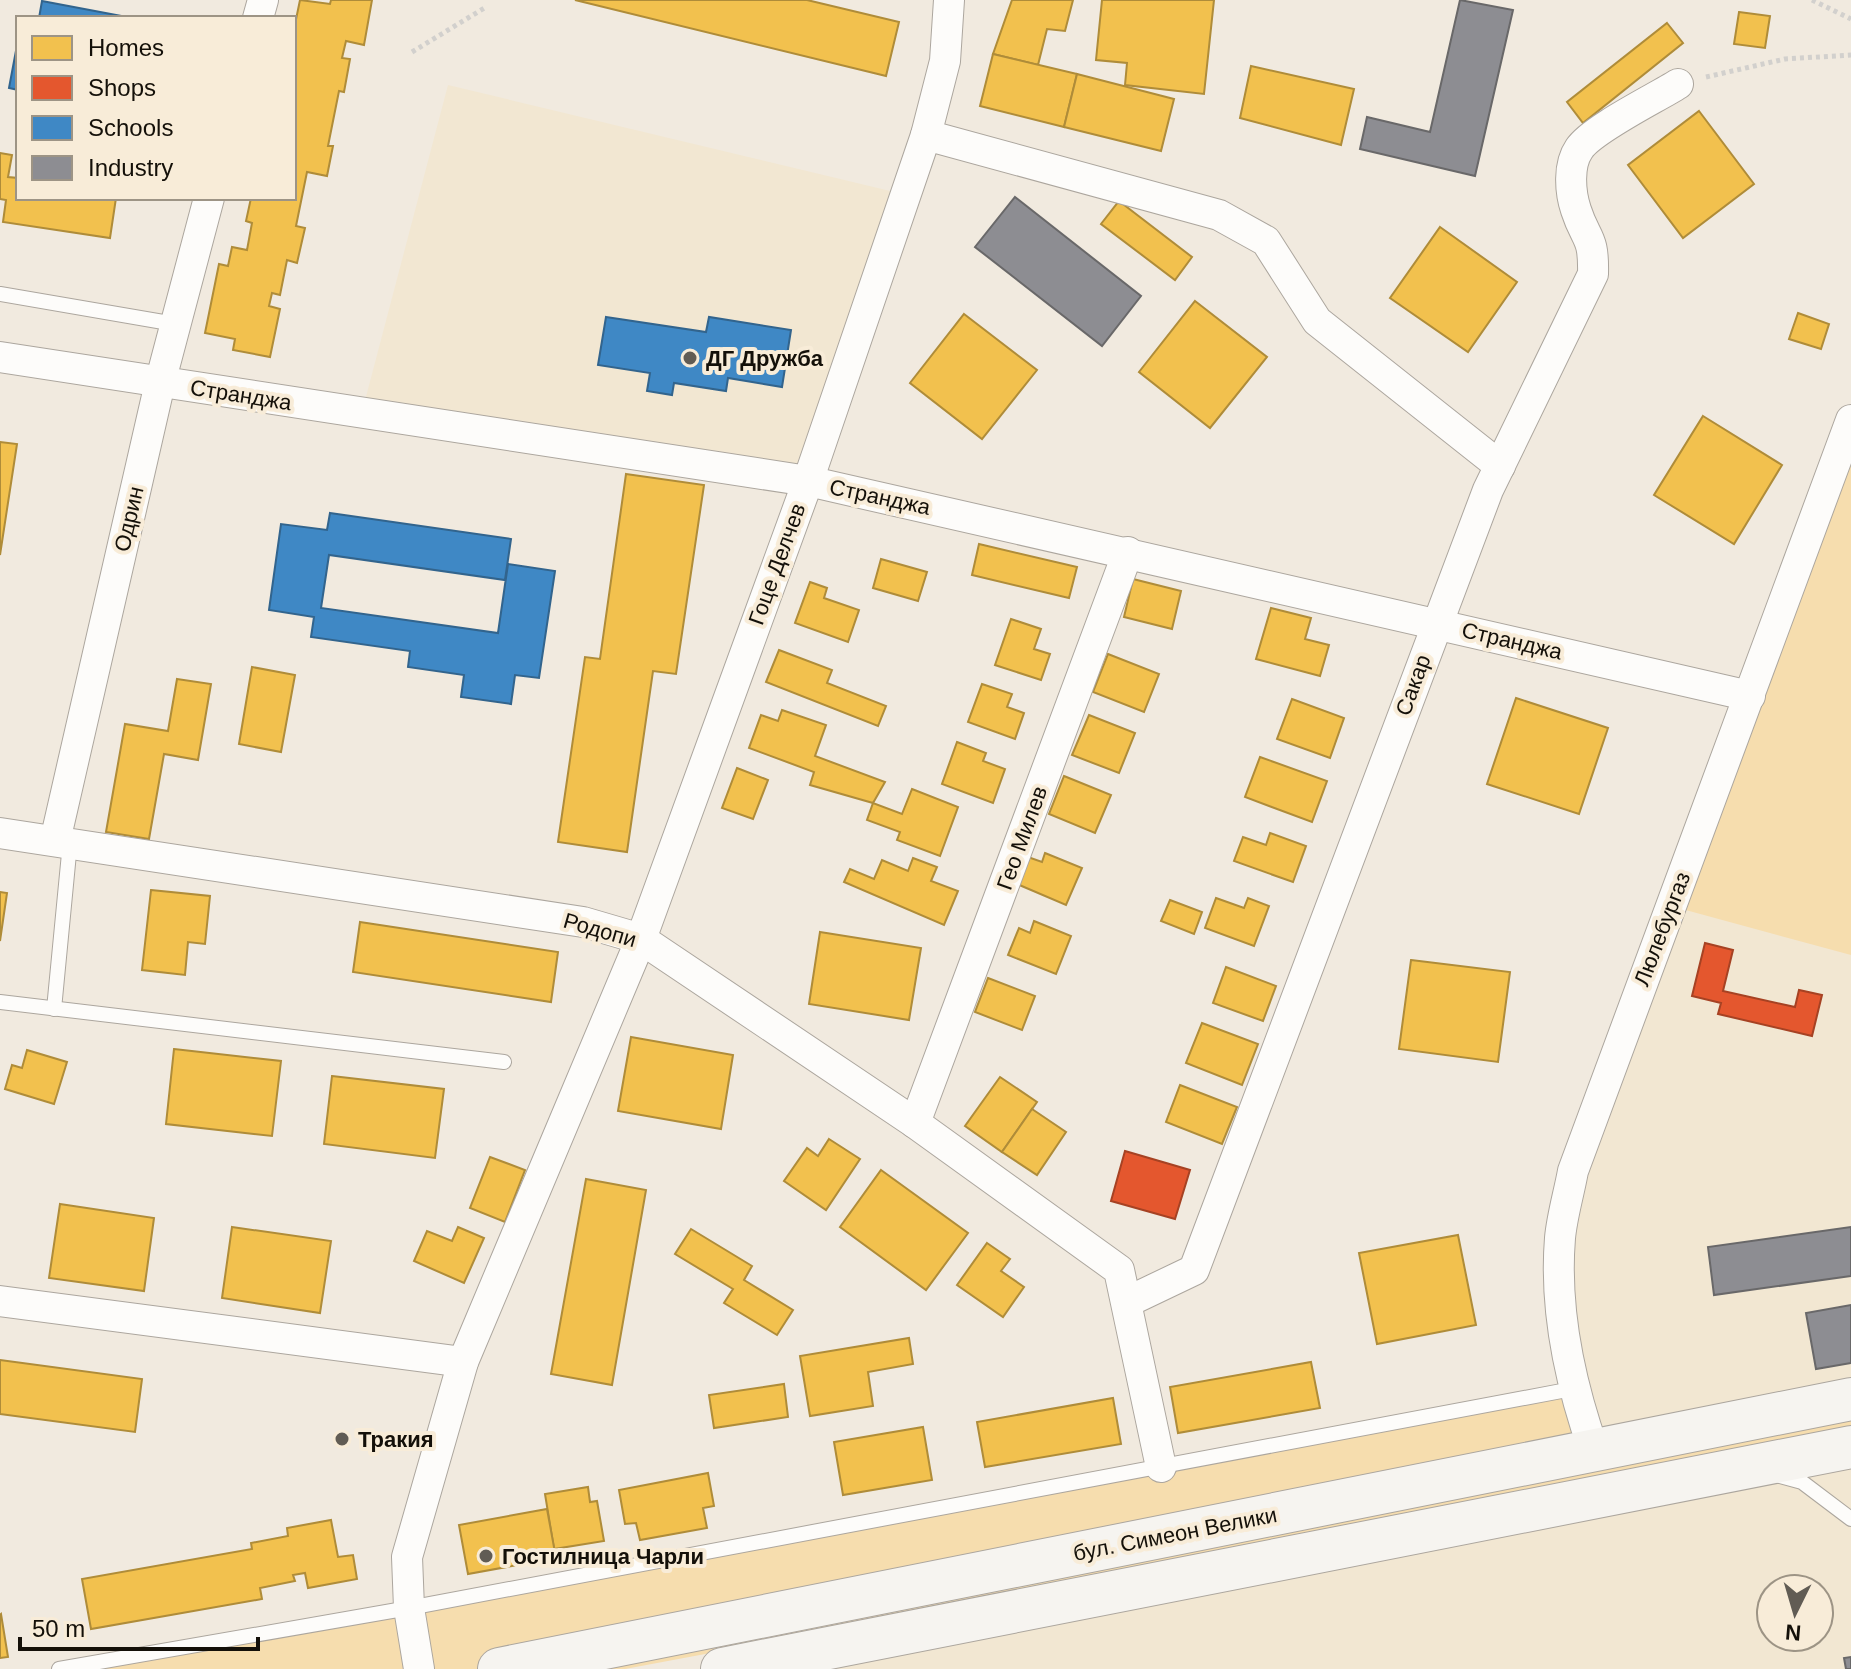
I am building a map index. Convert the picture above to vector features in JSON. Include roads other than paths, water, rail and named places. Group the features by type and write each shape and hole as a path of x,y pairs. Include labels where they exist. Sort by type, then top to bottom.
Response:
{"main road":[{"name":"бул. Симеон Велики","path":"499,1669 1851,1399"},
{"name":"бул. Симеон Велики","path":"727,1669 1851,1447"}],"street":[{"name":"Гоце Делчев","path":"419,1669 409,1608 407,1557 463,1362 641,939 808,481 926,135 945,61 949,0"},
{"name":"Сакар","path":"1127,1302 1194,1270 1436,623 1500,466 1593,274 1594,245 1576,210 1570,178 1579,149 1603,129 1678,84"},
{"path":"926,135 1219,215 1266,241 1317,321 1500,466"},
{"name":"Одрин","path":"62,842 160,383 208,200"},
{"name":"Странджа","path":"0,357 808,481 1750,696"},
{"name":"Люлебургаз","path":"1594,1451 1572,1389 1560,1276 1560,1238 1573,1171 1851,420"},
{"name":"Гео Милев","path":"915,1123 1128,552"},
{"name":"Родопи","path":"0,833 583,922 641,939 915,1123 1119,1270 1161,1467"},
{"path":"0,1301 463,1362"}],"lane":[{"path":"0,294 175,324"},
{"path":"54,1009 62,842"},
{"path":"0,1002 504,1062"},
{"path":"59,1669 409,1608 1572,1389"},
{"path":"1749,1467 1802,1482 1851,1519"}],"place":[{"name":"ДГ Дружба","path":"690,358"},
{"name":"Тракия","path":"342,1439"},
{"name":"Гостилница Чарли","path":"486,1556"}]}
